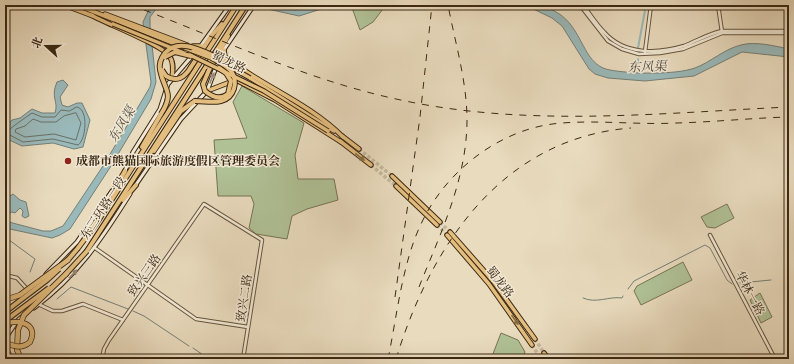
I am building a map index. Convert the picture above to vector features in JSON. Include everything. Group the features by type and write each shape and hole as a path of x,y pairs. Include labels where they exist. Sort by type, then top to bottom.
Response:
{"highway":[{"name":"东三环路一段","path":"5,312 47,280 78,248 96,224 236,6"},
{"name":"东三环路一段","path":"5,320 67,274 87,251 113,213 245,6"},
{"path":"191,56 175,52 170,53 164,58 162,68 166,76 176,80 183,78 212,35 231,14"},
{"path":"219,68 226,73 231,81 228,94 221,97 212,96 205,91 203,84 237,18"},
{"path":"132,167 167,104 168,94 160,71 160,62 165,53 173,47 181,45 191,47 226,61 250,78"},
{"path":"139,170 162,141 181,111 195,101 224,100 229,97 235,88 235,82 231,72 212,58"},
{"path":"96,224 125,171"},
{"path":"113,213 136,184"},
{"path":"5,295 5,302 20,295 68,260"},
{"path":"21,359 17,350 18,330 24,315 67,274"},
{"path":"5,324 17,321 27,324 32,334 30,342 22,346 17,347 5,342"},
{"path":"5,349 12,359"}],"main road":[{"name":"蜀龙路","path":"64,5 92,13 219,68 264,91 343,137 359,149"},
{"path":"5,306 28,290 77,242 125,171 133,152 156,117 172,78 173,66 167,52 77,5"},
{"path":"172,78 201,46 230,5"},
{"path":"5,338 17,320 72,275 95,248 136,184 181,119 207,91 224,50 253,6"},
{"path":"92,13 114,16 184,44 201,46"},
{"name":"蜀龙路","path":"114,22 212,58 250,78 329,130 341,142 370,165"},
{"path":"224,50 225,57 240,68 294,101 331,126 343,137"},
{"path":"207,91 233,80 238,81 270,98 341,142"},
{"path":"392,176 439,223 396,186"},
{"name":"蜀龙路","path":"532,345 489,284 448,233 497,287 534,339"},
{"path":"5,330 5,338"},
{"path":"544,353 547,357"}],"street":[{"path":"580,5 608,41 630,52 645,53 683,49 722,32 789,32"},
{"path":"583,5 604,32 615,42 632,50 645,53"},
{"path":"645,53 651,5"},
{"path":"718,5 722,32"},
{"name":"致兴三路","path":"102,359 104,349 123,320 204,204 262,240"},
{"name":"华林一路","path":"710,235 775,359"},
{"name":"致兴二路","path":"243,359 262,240"},
{"path":"95,248 196,319 248,327"},
{"path":"5,275 17,278 38,304 53,311 62,311 83,304 123,320"}],"green space":[{"path":"351,5 386,5 373,22 360,30"},
{"path":"242,86 304,123 295,155 298,179 334,179 338,200 307,209 292,216 287,239 256,234 249,228 254,204 251,196 218,196 214,140 247,138 233,102"},
{"path":"727,204 734,218 715,228 707,227 701,217"},
{"path":"683,262 692,280 641,305 634,291 637,286"},
{"path":"760,293 772,317 761,323 750,300"},
{"path":"501,333 518,340 525,352 522,359 491,359"}],"water":[{"path":"151,5 159,5 150,17 156,82 151,99 111,166 70,229 52,238 5,228 5,221 43,231 51,231 63,226 103,166 150,87 151,82 143,22"},
{"path":"250,5 275,5 295,10 316,5 334,5 299,16"},
{"path":"525,5 545,8 560,14 578,35 590,57 599,65 610,70 653,73 676,72 695,68 729,49 747,44 765,44 789,49 789,57 742,52 694,76 645,81 608,78 595,74 589,69 562,26 552,18"},
{"path":"63,80 68,85 60,97 62,105 68,107 77,103 82,103 90,120 83,147 74,149 53,143 22,146 5,138 5,129 12,120 20,118 32,109 42,113 55,113 55,87 57,82"},
{"path":"13,194 20,200 26,202 29,216 25,218 22,216 23,211 20,208 15,213 12,212 5,215 5,199"}],"waterway":[{"path":"638,48 646,5"},
{"name":"东风渠","path":"638,59 638,69"},
{"path":"5,237 35,259 30,272"},
{"path":"628,289 634,281 705,245 710,248 727,280 732,284"},
{"path":"740,283 771,280"},
{"path":"57,299 71,287 128,309"},
{"path":"583,298 588,300 598,300 622,298 623,296"},
{"path":"133,311 144,316 189,346"},
{"path":"193,348 209,359"}],"tunnel":[{"path":"359,149 392,176"},
{"path":"371,165 396,186"},
{"path":"440,222 450,232"},
{"path":"437,225 447,235"},
{"path":"535,339 544,353"},
{"path":"532,345 541,359"}],"railway":[{"path":"131,5 262,57 328,81 396,99 445,108 543,116 592,116 641,115 789,107"},
{"path":"395,297 420,117 432,5"},
{"path":"419,287 452,204 463,161 466,139 467,116 465,88 448,5"},
{"path":"388,359 409,256 421,224 432,204 445,186 461,169 478,155 498,142 518,133 540,126 562,123 663,123 789,117"},
{"path":"396,359 411,317 429,276 452,238 478,204 509,175 545,152 585,136 631,128"}],"place":[{"name":"成都市熊猫国际旅游度假区管理委员会","path":"68,161"}]}
